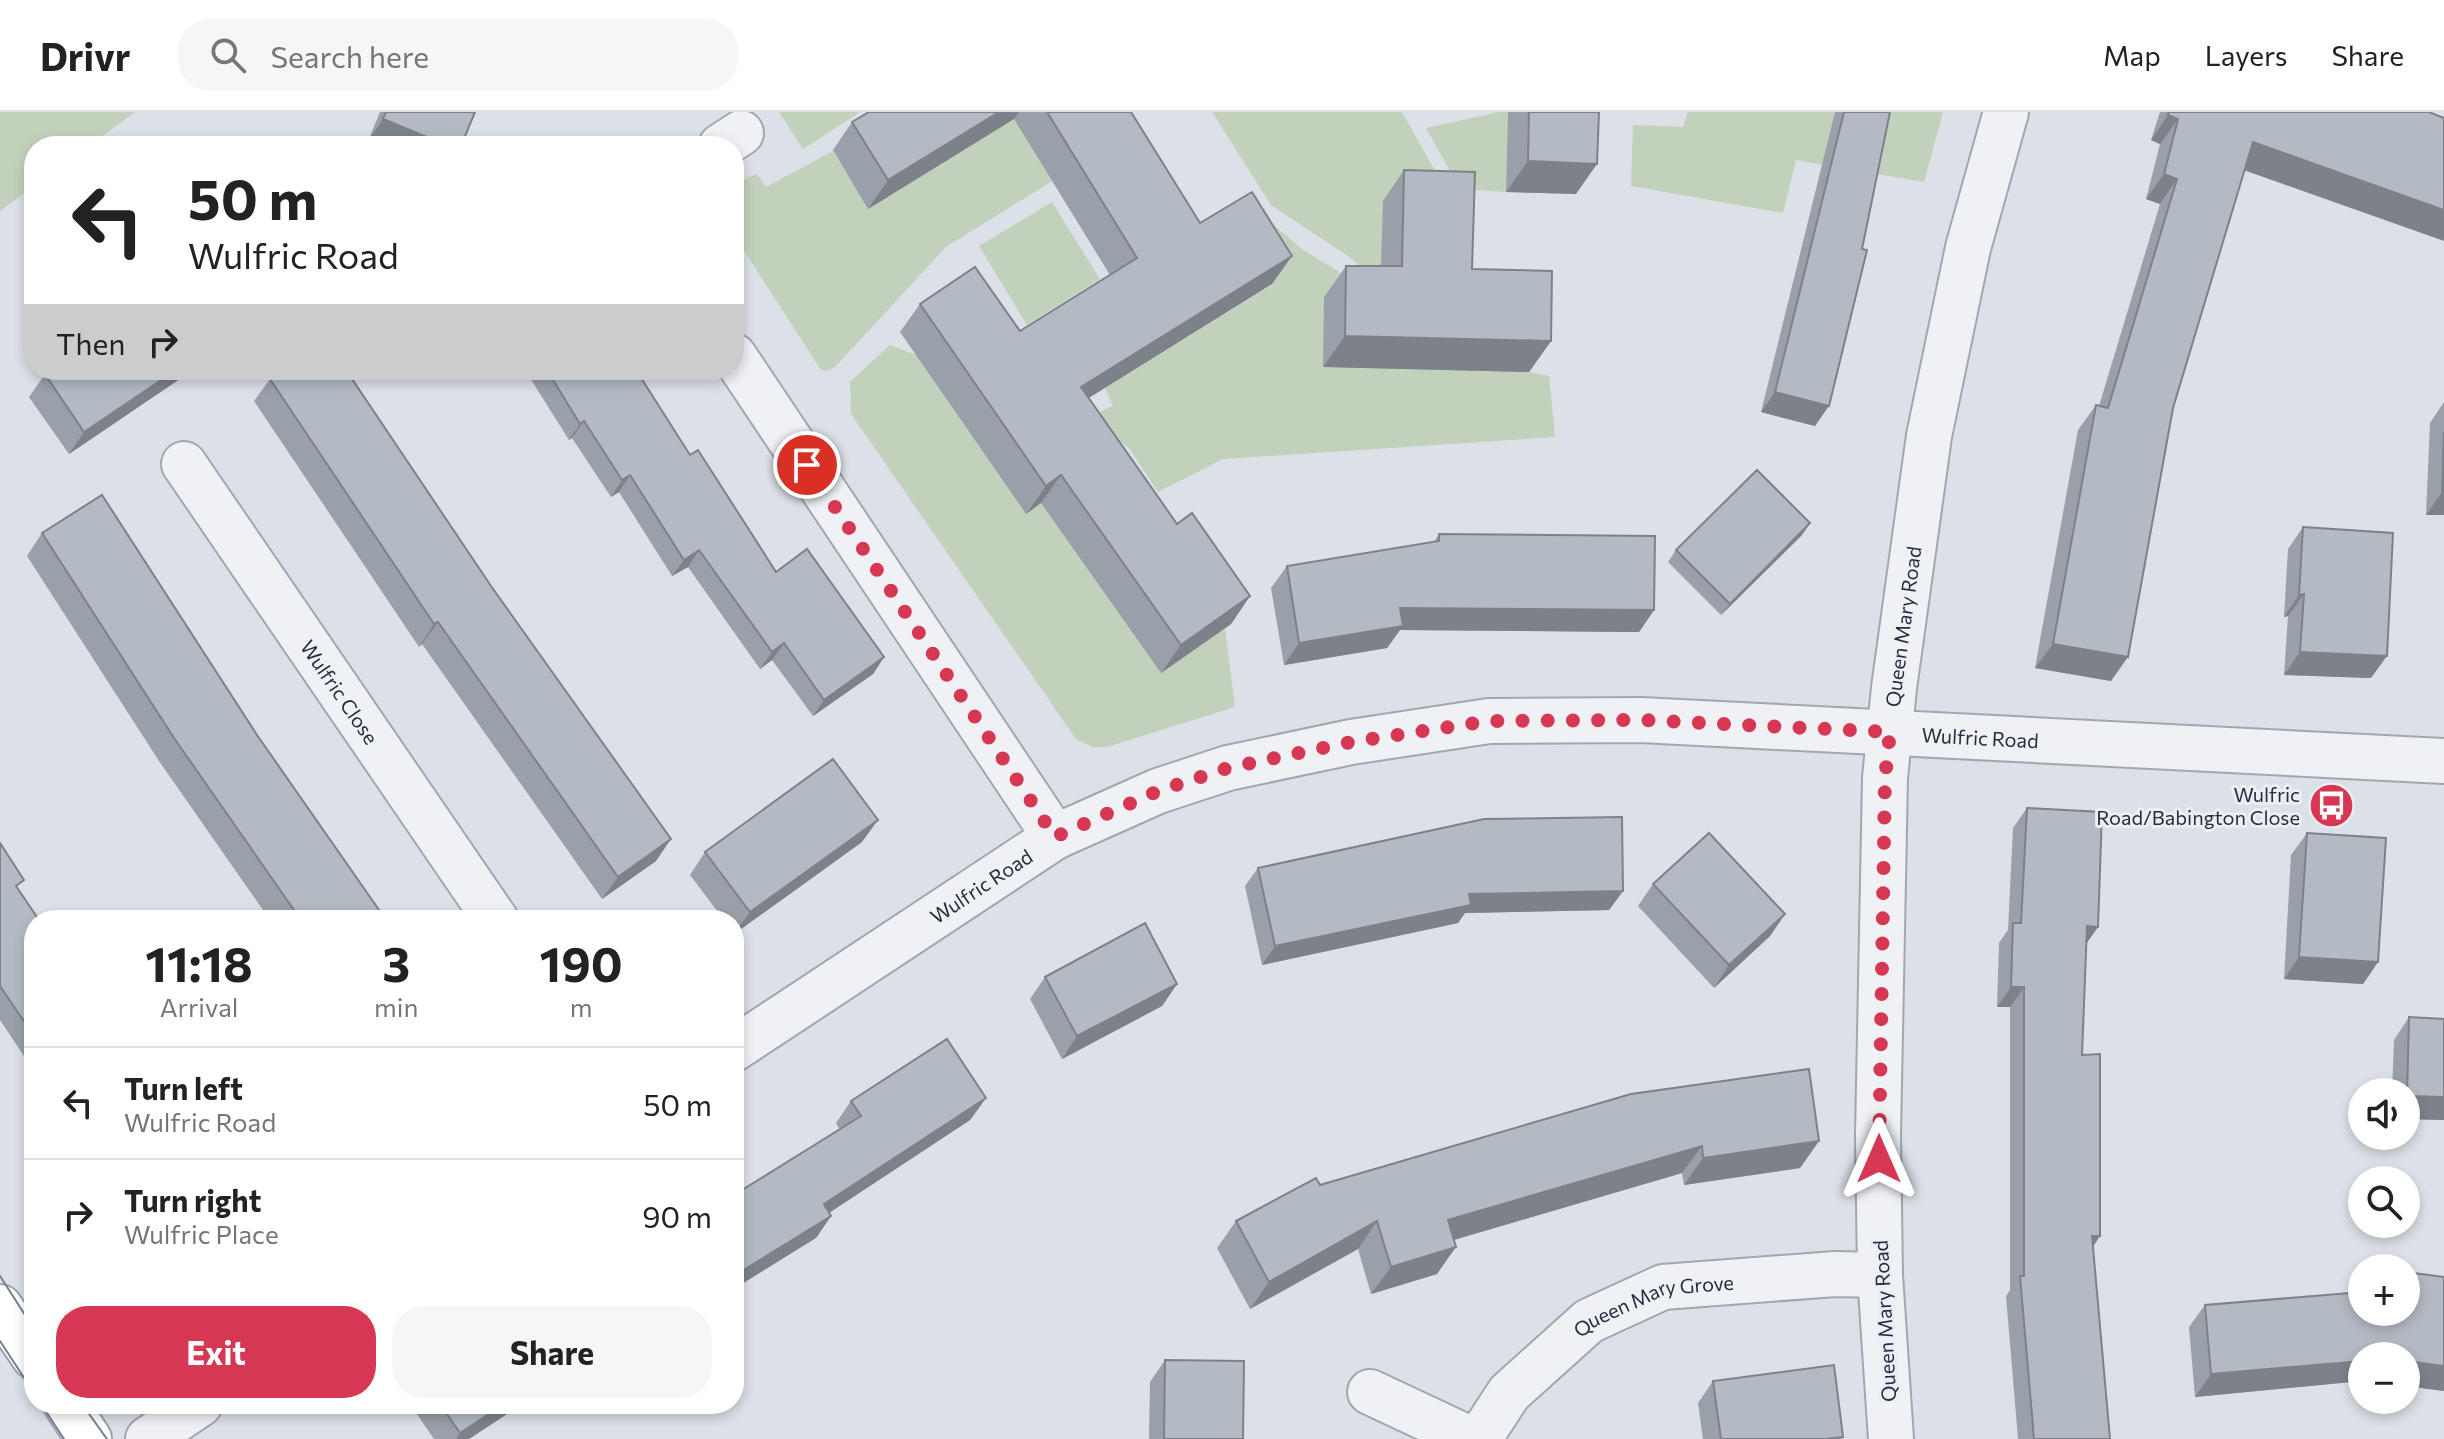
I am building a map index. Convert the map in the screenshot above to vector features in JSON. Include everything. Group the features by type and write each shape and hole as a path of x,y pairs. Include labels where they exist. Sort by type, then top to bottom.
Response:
{"main road":[{"path":"0,1307 24,1342"},
{"path":"73,1414 89,1439"}],"street":[{"name":"Queen Mary Road","path":"1891,1439 1880,1275 1878,1135 1885,778 1929,436 1968,248 2006,112"},
{"path":"744,371 1055,837"},
{"name":"Wulfric Close","path":"184,464 489,910"},
{"name":"Wulfric Road","path":"744,1042 1055,837 1158,791 1228,768 1351,742 1489,721 1641,720 2444,761"},
{"name":"Queen Mary Grove","path":"1479,1439 1509,1393 1589,1321 1663,1287 1835,1274 1880,1275"},
{"path":"1370,1392 1470,1439"},
{"path":"148,1439 185,1414"}],"green space":[{"path":"0,112 135,112 103,136 24,136 24,193 0,211"},
{"path":"779,112 860,112 803,149"},
{"path":"1212,112 1402,112 1453,203 1380,283 1348,256 1271,205"},
{"path":"1508,112 1506,192 1460,189 1426,128"},
{"path":"1688,112 1943,112 1924,182 1796,160 1783,213 1631,186 1633,125 1683,127"},
{"path":"1017,117 1065,173 946,247 835,367 821,370 744,251 744,181 757,174 766,187 833,151 869,208"},
{"path":"1052,202 1100,279 1027,325 979,246"},
{"path":"1255,209 1303,250 1338,271 1357,297 1323,367 1529,372 1549,376 1555,437 1223,459 1158,492 1129,448 1085,418 1113,406 1105,388 1272,285"},
{"path":"890,345 916,355 1026,514 1080,475 1223,613 1235,707 1107,747 1093,747 1076,739 851,414 850,382"}],"building":[{"path":"386,112 475,112 465,136 425,136 383,119"},
{"path":"869,112 999,112 888,180 852,122"},
{"path":"1047,112 1131,112 1200,223 1252,192 1292,256 1081,387 1177,524 1192,513 1250,596 1181,645 1061,475 1046,486 920,304 975,267 1020,331 1137,258"},
{"path":"1529,112 1599,112 1597,164 1528,161"},
{"path":"1844,112 1890,112 1862,249 1867,250 1829,406 1775,392"},
{"path":"2169,112 2429,112 2444,118 2444,210 2253,142 2173,408 2128,657 2053,644 2096,405 2108,408 2177,179 2164,174 2178,119 2168,115"},
{"path":"1404,170 1475,172 1472,269 1552,271 1551,341 1345,336 1346,266 1402,266"},
{"path":"49,380 161,380 84,432"},
{"path":"271,380 353,380 491,586 671,839 618,877 438,622 434,624"},
{"path":"553,380 642,380 690,455 698,450 776,572 807,549 884,657 824,700 784,643 772,652 699,550 684,560 630,475 622,480 584,421 580,424"},
{"path":"2444,432 2444,492 2442,492"},
{"path":"1757,470 1810,523 1730,604 1676,550"},
{"path":"102,495 257,735 379,910 294,910 174,738 42,533"},
{"path":"2303,527 2393,533 2387,656 2300,652 2304,594 2299,595"},
{"path":"1439,534 1655,536 1654,610 1400,608 1403,626 1299,643 1287,566 1439,541"},
{"path":"833,759 878,820 750,912 705,852"},
{"path":"2027,808 2102,812 2098,927 2087,926 2082,1055 2100,1054 2100,1236 2092,1236 2110,1439 2034,1439 2020,1276 2024,1276 2024,987 2011,987 2013,923 2021,923"},
{"path":"1622,817 1623,891 1469,894 1471,905 1275,946 1258,868 1484,819"},
{"path":"1709,833 1785,914 1729,965 1653,884"},
{"path":"2307,833 2386,838 2378,962 2299,957"},
{"path":"0,843 24,880 16,886 32,910 24,910 24,1021 0,986"},
{"path":"1145,923 1177,984 1077,1036 1045,977"},
{"path":"2409,1017 2444,1019 2444,1097 2420,1096 2420,1078 2407,1078"},
{"path":"947,1039 986,1098 824,1204 831,1216 744,1270 744,1189 861,1116 851,1101"},
{"path":"1809,1069 1819,1141 1703,1158 1702,1146 1448,1220 1456,1247 1391,1267 1377,1221 1269,1282 1236,1221 1316,1178 1320,1185 1631,1094"},
{"path":"2420,1274 2444,1277 2444,1366 2420,1363 2420,1342 2348,1342 2348,1362 2211,1374 2205,1305 2348,1293 2348,1326 2420,1326"},
{"path":"1165,1360 1244,1361 1243,1439 1164,1439"},
{"path":"1834,1365 1843,1437 1721,1439 1713,1381"},
{"path":"447,1414 489,1414 460,1433"}],"tram line":[{"path":"0,1276 24,1313"},
{"path":"0,1341 24,1378"},
{"path":"48,1414 64,1439"},
{"path":"89,1414 107,1439"}],"place":[{"name":"Wulfric Road/Babington Close","path":"2331,805"}],"route":[{"path":"807,465 1055,837 1158,791 1228,768 1351,742 1489,721 1641,720 1890,732 1885,778 1879,1159"}]}
